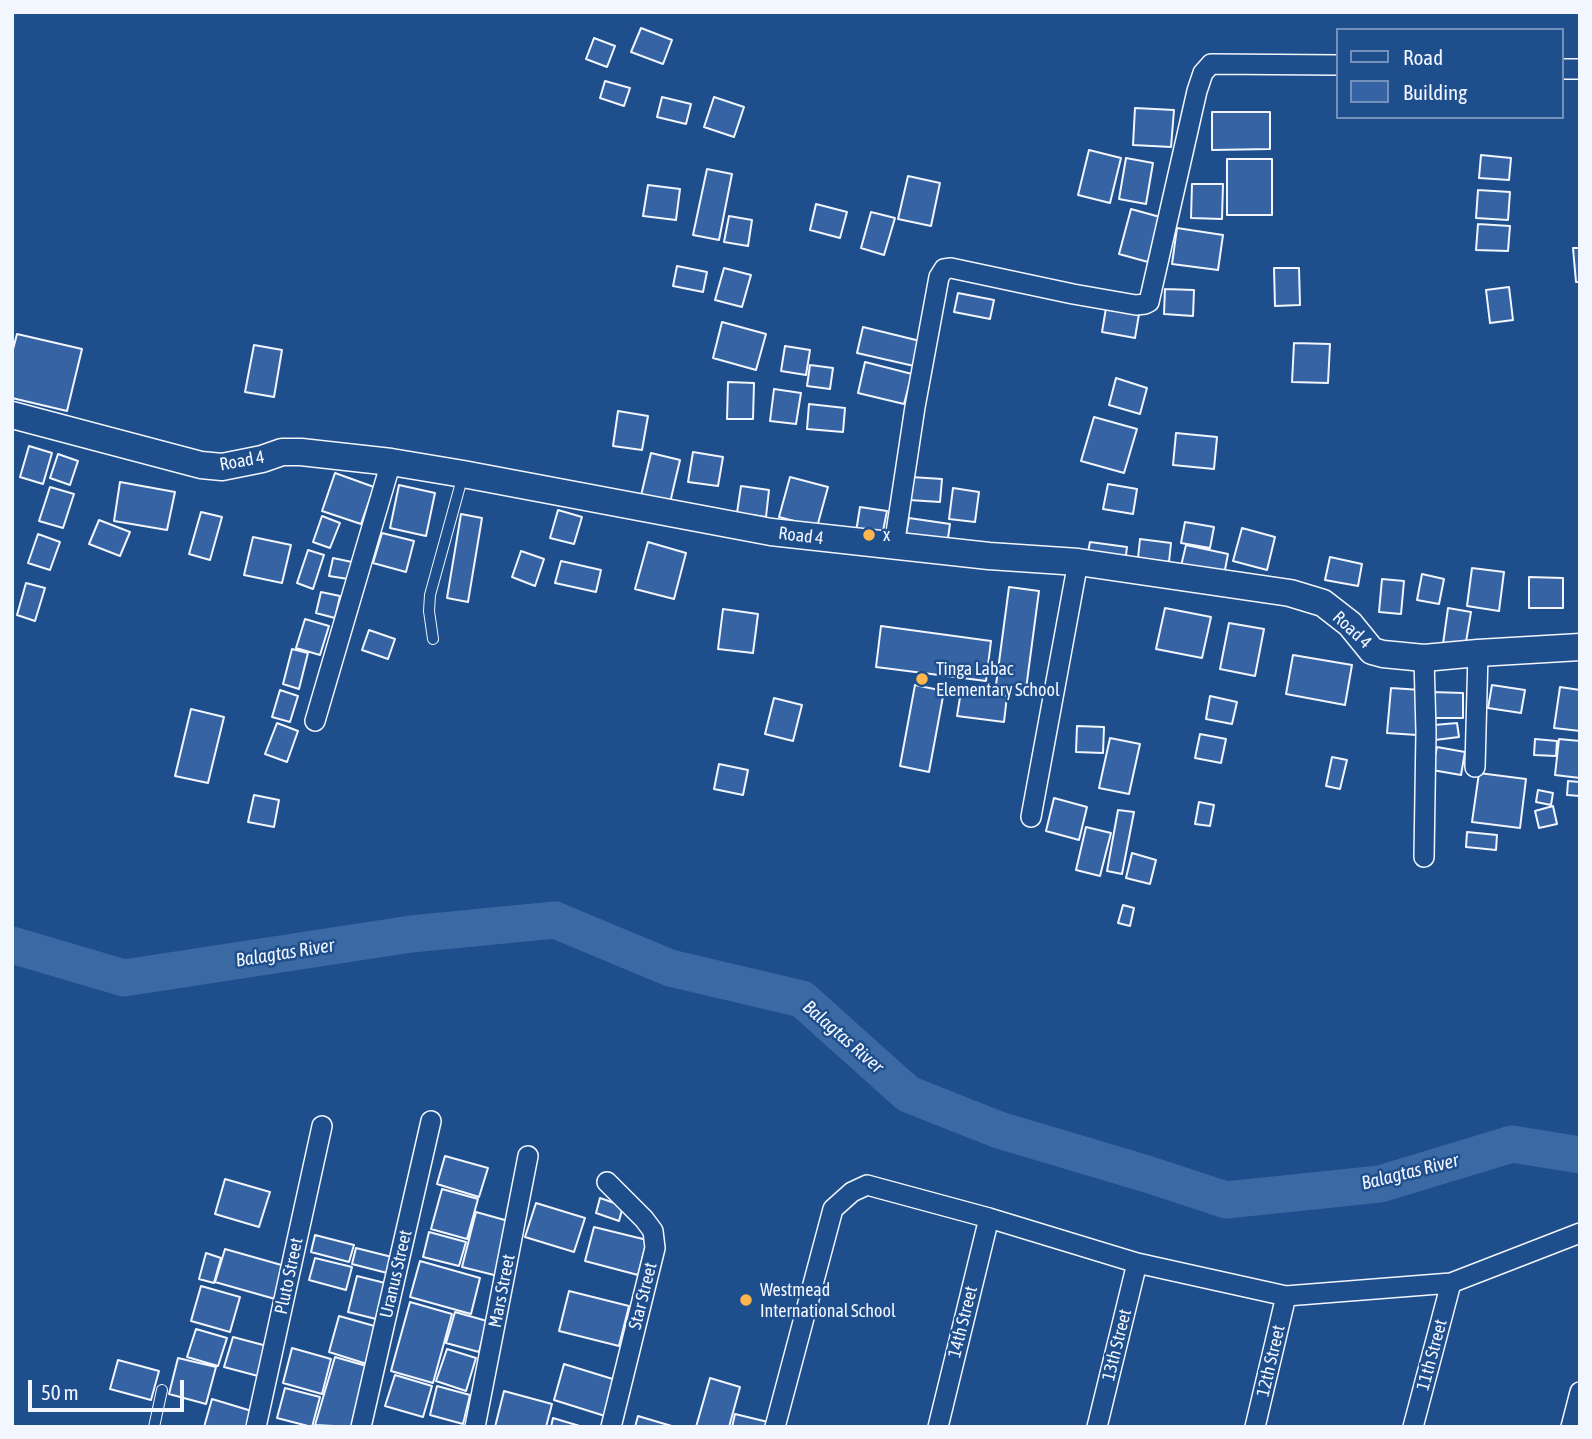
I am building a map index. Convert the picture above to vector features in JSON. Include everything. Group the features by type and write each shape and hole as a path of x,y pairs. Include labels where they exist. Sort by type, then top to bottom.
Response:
{"street":[{"path":"894,546 915,407 939,277 944,269 951,268 1073,294 1136,304 1149,302 1203,73 1211,64 1336,65"},
{"name":"Road 4","path":"12,415 201,465 222,467 282,452 301,452 463,474 771,532 989,556 1078,562 1290,593 1323,603 1350,624 1372,650 1383,654 1424,658 1580,647"},
{"path":"315,721 391,463"},
{"path":"1031,817 1078,562"},
{"path":"1475,767 1478,653"},
{"path":"1424,658 1424,857"},
{"name":"Uranus Street","path":"361,1427 431,1121"},
{"name":"Pluto Street","path":"256,1427 322,1126"},
{"name":"Mars Street","path":"475,1427 528,1156"},
{"name":"Star Street","path":"607,1182 653,1231 655,1248 611,1427"},
{"path":"775,1427 833,1209 852,1192 867,1185 989,1218 1137,1263 1286,1296 1451,1283 1580,1233"},
{"name":"14th Street","path":"938,1427 989,1218"},
{"name":"13th Street","path":"1097,1427 1137,1263"},
{"name":"11th Street","path":"1413,1427 1451,1283"},
{"name":"12th Street","path":"1255,1427 1286,1296"},
{"path":"1571,1427 1580,1392"}],"lane":[{"path":"433,639 430,595 463,474"},
{"path":"153,1427 162,1390"}],"building":[{"path":"641,28 672,40 663,64 631,52"},
{"path":"594,38 615,46 607,67 586,59"},
{"path":"605,81 630,88 624,106 600,98"},
{"path":"662,97 691,104 686,124 657,117"},
{"path":"714,97 744,107 734,137 704,127"},
{"path":"1135,108 1174,110 1171,147 1133,145"},
{"path":"1212,112 1270,112 1270,149 1212,150"},
{"path":"1089,150 1121,158 1110,203 1078,195"},
{"path":"1481,155 1511,158 1509,180 1479,178"},
{"path":"1126,158 1153,163 1146,204 1119,199"},
{"path":"1227,159 1272,159 1272,215 1227,215"},
{"path":"707,169 732,174 719,240 693,235"},
{"path":"908,176 940,183 931,226 898,219"},
{"path":"1192,184 1223,184 1222,219 1191,218"},
{"path":"648,185 680,189 676,220 643,216"},
{"path":"1478,190 1510,192 1508,220 1476,218"},
{"path":"816,204 847,212 840,238 810,230"},
{"path":"1131,209 1160,217 1148,262 1119,254"},
{"path":"871,212 895,218 884,255 861,248"},
{"path":"729,216 752,220 748,246 724,242"},
{"path":"1478,224 1510,226 1508,251 1476,250"},
{"path":"1177,228 1223,235 1218,270 1172,264"},
{"path":"1573,248 1580,248 1580,282 1576,282"},
{"path":"677,266 707,272 703,292 673,286"},
{"path":"724,268 751,275 742,307 715,300"},
{"path":"1274,268 1299,268 1300,305 1275,306"},
{"path":"1509,287 1513,320 1490,323 1486,290"},
{"path":"1165,289 1194,290 1193,316 1164,314"},
{"path":"958,293 994,300 990,319 954,312"},
{"path":"1106,308 1139,314 1135,338 1102,332"},
{"path":"722,322 766,334 756,370 713,358"},
{"path":"863,327 920,341 914,366 857,353"},
{"path":"17,334 82,349 67,411 12,398 12,353"},
{"path":"1294,343 1330,344 1328,383 1292,382"},
{"path":"254,345 282,350 274,397 245,392"},
{"path":"785,346 810,350 806,375 781,371"},
{"path":"865,362 912,374 904,404 858,393"},
{"path":"810,365 833,368 830,389 807,386"},
{"path":"1116,378 1147,388 1140,414 1109,405"},
{"path":"728,382 754,383 753,419 727,419"},
{"path":"774,389 801,393 796,424 770,421"},
{"path":"809,404 845,408 843,432 807,429"},
{"path":"618,411 648,416 642,450 613,446"},
{"path":"1094,417 1137,429 1124,473 1081,461"},
{"path":"1176,433 1217,437 1214,469 1173,465"},
{"path":"29,446 52,453 43,484 20,477"},
{"path":"693,452 723,457 718,486 688,482"},
{"path":"651,453 680,460 669,507 640,500"},
{"path":"58,454 78,461 70,485 50,478"},
{"path":"335,473 374,487 361,524 322,511"},
{"path":"790,477 828,487 817,527 779,517"},
{"path":"911,477 942,479 940,502 909,500"},
{"path":"120,482 175,492 167,530 114,521"},
{"path":"1108,484 1137,489 1133,514 1103,509"},
{"path":"399,485 435,493 426,536 390,528"},
{"path":"741,486 769,490 766,517 737,513"},
{"path":"50,487 74,494 63,528 39,521"},
{"path":"953,488 979,492 975,522 949,519"},
{"path":"860,507 887,511 882,536 856,532"},
{"path":"558,510 582,517 574,544 550,538"},
{"path":"201,512 222,517 210,560 189,554"},
{"path":"461,514 482,518 468,602 447,598"},
{"path":"322,516 340,523 330,548 313,542"},
{"path":"909,518 950,524 947,545 905,539"},
{"path":"99,520 130,532 120,556 89,544"},
{"path":"1185,522 1214,527 1210,548 1181,543"},
{"path":"1242,528 1275,537 1267,570 1233,561"},
{"path":"382,533 414,541 406,572 373,563"},
{"path":"38,534 60,542 50,570 28,563"},
{"path":"253,537 291,545 282,583 244,575"},
{"path":"1140,539 1171,543 1169,562 1138,558"},
{"path":"648,542 686,553 674,599 635,589"},
{"path":"1090,542 1127,547 1125,563 1087,557"},
{"path":"1186,545 1228,554 1224,575 1181,566"},
{"path":"308,550 324,555 313,589 297,583"},
{"path":"521,551 544,559 535,586 512,577"},
{"path":"1330,557 1362,564 1358,586 1325,580"},
{"path":"333,558 352,562 348,579 329,576"},
{"path":"561,561 601,570 596,592 555,583"},
{"path":"1472,568 1504,572 1499,611 1467,606"},
{"path":"1422,574 1444,579 1439,604 1417,600"},
{"path":"1529,577 1563,578 1563,608 1529,608"},
{"path":"1382,579 1404,581 1401,614 1379,612"},
{"path":"26,583 45,588 35,621 17,615"},
{"path":"1009,587 1039,591 1026,689 996,685"},
{"path":"321,592 340,596 335,618 316,613"},
{"path":"1165,608 1211,617 1202,658 1156,649"},
{"path":"1448,608 1471,612 1465,648 1443,644"},
{"path":"723,609 758,614 753,653 718,649"},
{"path":"305,619 329,626 320,655 296,648"},
{"path":"1229,623 1264,629 1255,676 1220,669"},
{"path":"881,626 991,641 986,681 876,667"},
{"path":"369,630 395,639 388,659 362,650"},
{"path":"292,649 308,653 299,689 283,684"},
{"path":"1293,655 1352,665 1345,705 1286,694"},
{"path":"915,685 944,691 929,772 900,766"},
{"path":"1492,685 1525,690 1521,713 1488,708"},
{"path":"1560,687 1580,690 1580,731 1554,728"},
{"path":"1391,688 1421,690 1417,735 1387,733"},
{"path":"280,690 298,696 290,722 272,717"},
{"path":"961,691 1007,696 1004,722 957,716"},
{"path":"1432,692 1463,693 1463,718 1432,718"},
{"path":"1210,696 1237,702 1232,724 1206,719"},
{"path":"774,698 802,705 793,741 765,734"},
{"path":"191,709 224,717 208,783 175,776"},
{"path":"277,723 298,731 287,762 265,754"},
{"path":"1457,723 1459,737 1435,740 1434,725"},
{"path":"1077,726 1104,727 1103,753 1076,752"},
{"path":"1200,734 1226,739 1221,763 1195,758"},
{"path":"1110,738 1140,744 1129,794 1099,788"},
{"path":"1535,739 1557,741 1556,756 1534,755"},
{"path":"1559,739 1580,741 1580,778 1555,775"},
{"path":"1437,747 1465,752 1461,775 1432,770"},
{"path":"1332,757 1347,760 1340,789 1326,786"},
{"path":"719,764 748,770 743,795 714,789"},
{"path":"1479,773 1526,779 1520,828 1472,822"},
{"path":"1568,781 1580,782 1580,796 1567,795"},
{"path":"1538,790 1553,793 1551,805 1536,802"},
{"path":"254,795 279,800 274,827 248,822"},
{"path":"1054,798 1087,807 1079,840 1046,831"},
{"path":"1199,802 1214,805 1210,826 1195,824"},
{"path":"1553,806 1557,824 1539,828 1535,811"},
{"path":"1118,810 1134,812 1122,874 1107,871"},
{"path":"1086,827 1111,833 1100,876 1076,870"},
{"path":"1467,832 1497,835 1496,850 1466,847"},
{"path":"1132,853 1156,860 1150,884 1126,878"},
{"path":"1123,905 1134,908 1130,926 1118,923"},
{"path":"445,1156 488,1168 479,1197 437,1184"},
{"path":"225,1179 270,1192 259,1227 215,1214"},
{"path":"442,1189 478,1199 467,1239 431,1229"},
{"path":"600,1198 623,1206 619,1221 596,1213"},
{"path":"536,1203 585,1218 574,1252 525,1237"},
{"path":"476,1212 512,1222 498,1276 462,1267"},
{"path":"594,1227 647,1240 638,1275 585,1261"},
{"path":"429,1232 466,1242 459,1266 423,1257"},
{"path":"315,1235 354,1245 349,1262 311,1252"},
{"path":"356,1248 396,1258 391,1274 352,1264"},
{"path":"225,1249 285,1266 275,1299 215,1282"},
{"path":"206,1253 221,1258 214,1283 199,1279"},
{"path":"315,1258 352,1267 346,1290 309,1280"},
{"path":"420,1261 480,1278 471,1314 410,1297"},
{"path":"357,1276 385,1283 376,1319 348,1312"},
{"path":"201,1286 240,1297 230,1332 191,1321"},
{"path":"569,1291 629,1306 619,1346 559,1331"},
{"path":"410,1302 452,1314 433,1383 391,1371"},
{"path":"455,1312 487,1321 479,1352 446,1343"},
{"path":"339,1316 378,1327 367,1364 329,1352"},
{"path":"196,1329 227,1338 218,1366 187,1357"},
{"path":"233,1337 267,1346 258,1376 224,1367"},
{"path":"292,1348 331,1359 322,1394 283,1383"},
{"path":"447,1349 476,1358 466,1391 436,1381"},
{"path":"335,1357 370,1367 353,1427 315,1425"},
{"path":"178,1358 216,1367 206,1404 169,1394"},
{"path":"118,1360 159,1371 151,1400 110,1389"},
{"path":"564,1364 616,1380 605,1416 554,1400"},
{"path":"395,1375 432,1386 423,1417 385,1406"},
{"path":"710,1378 740,1387 729,1427 696,1427"},
{"path":"437,1386 470,1395 463,1424 430,1415"},
{"path":"285,1388 320,1397 312,1427 277,1418"},
{"path":"504,1391 552,1404 546,1427 495,1427"},
{"path":"212,1399 255,1412 251,1427 204,1427"},
{"path":"735,1414 768,1422 767,1427 732,1427"},
{"path":"638,1416 675,1427 635,1427"},
{"path":"553,1418 583,1427 551,1427"}],"waterway":[{"name":"Balagtas River","path":"12,945 124,978 411,934 555,920 670,968 802,999 908,1094 999,1130 1226,1200 1380,1184 1512,1144 1580,1155"}],"place":[{"name":"x","path":"869,535"},
{"name":"Tinga Labac Elementary School","path":"922,679"},
{"name":"Westmead International School","path":"746,1300"}]}
